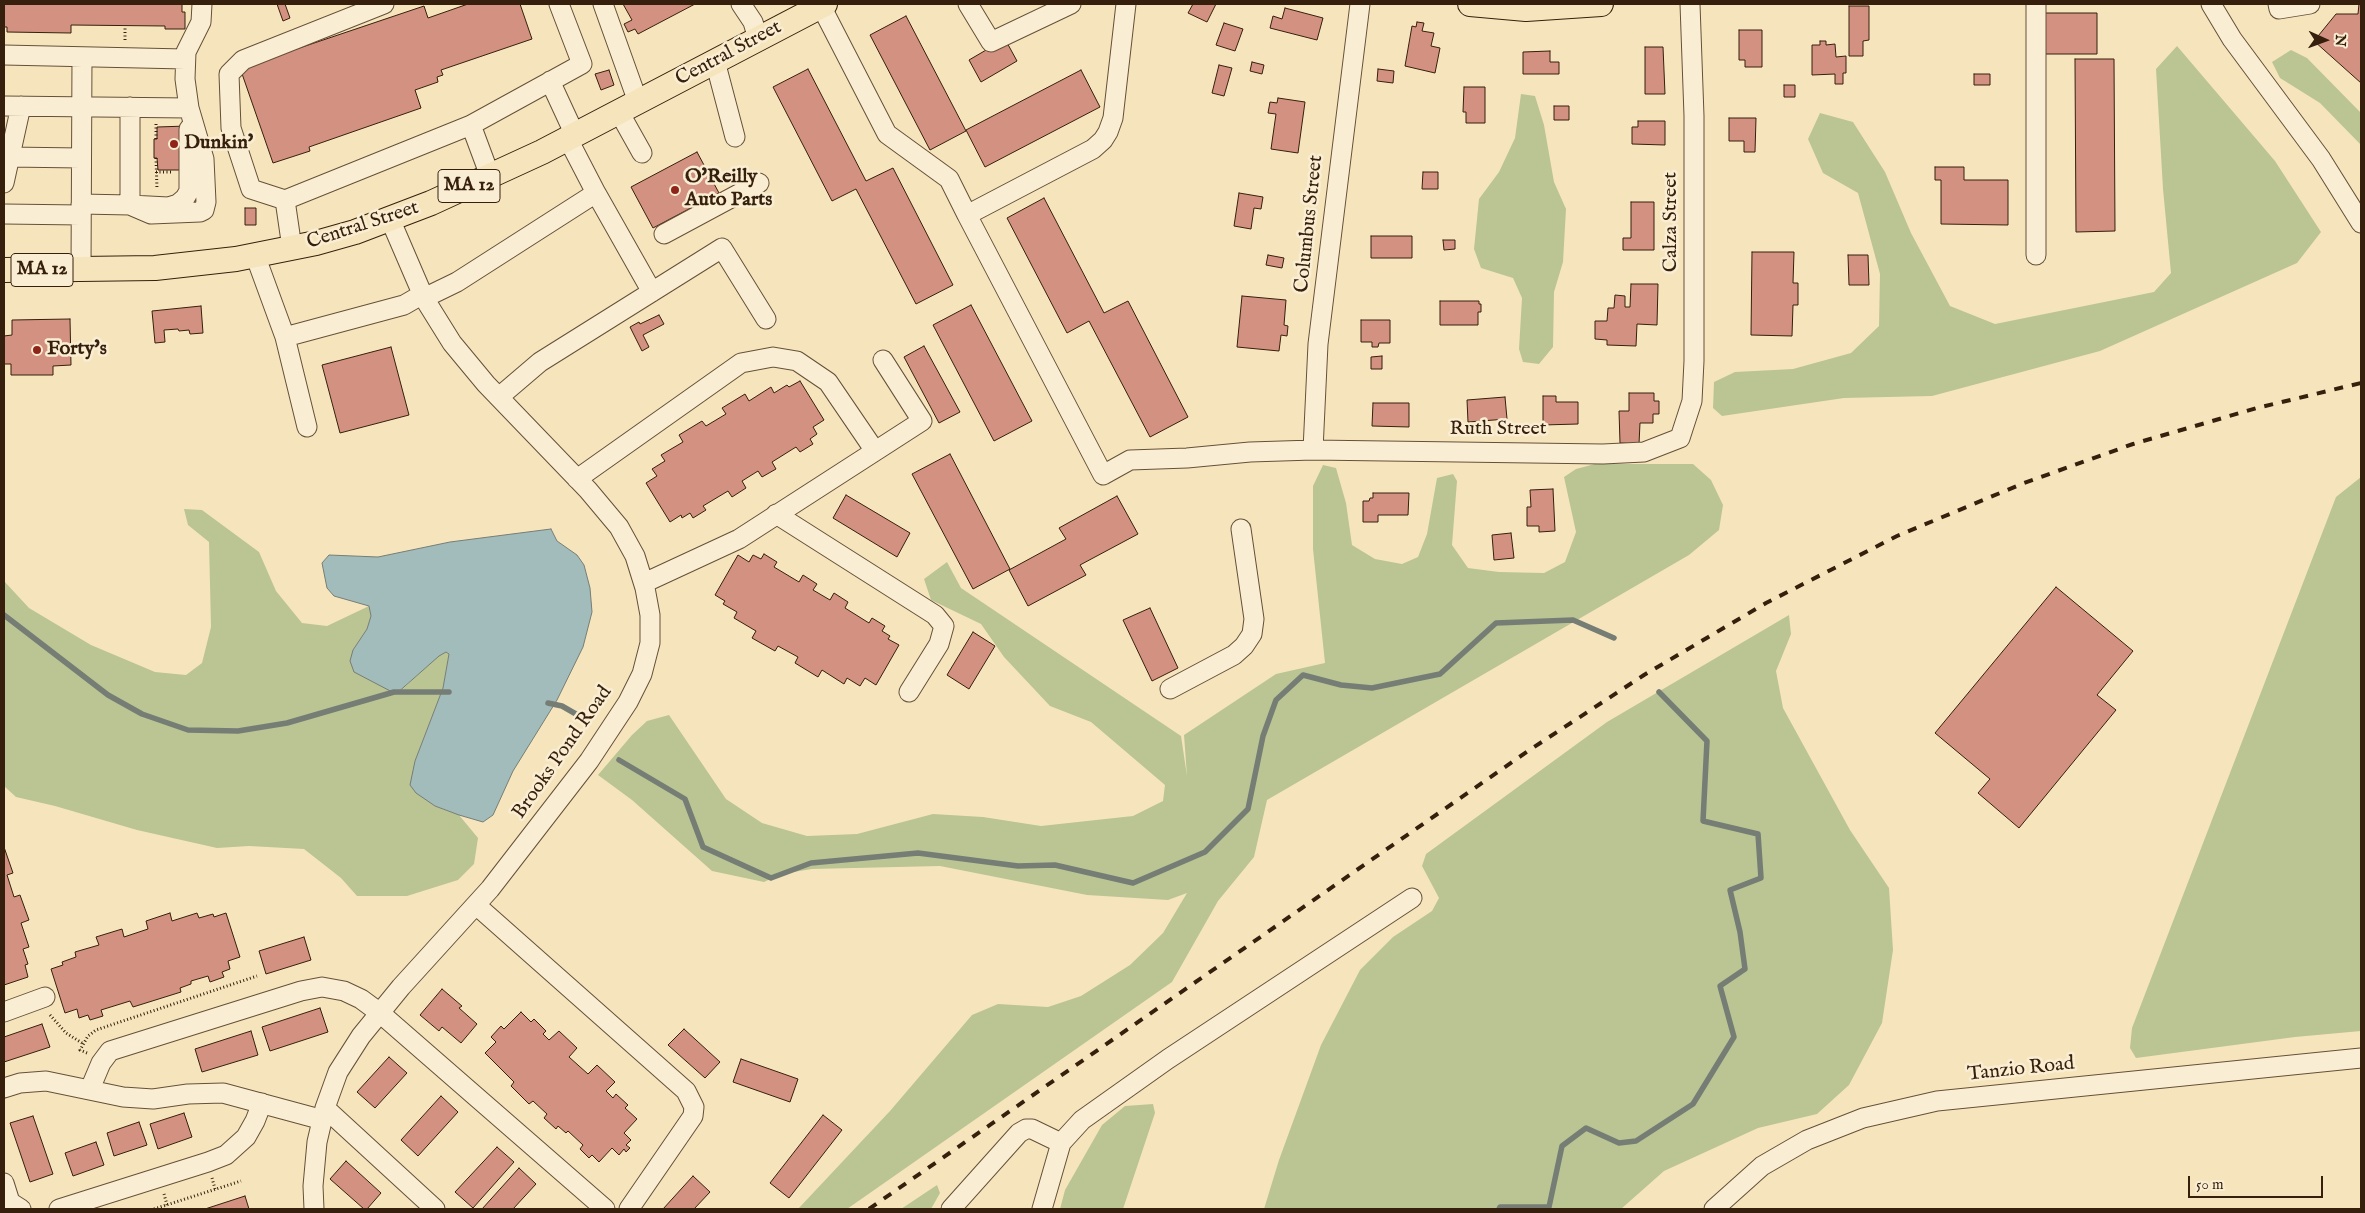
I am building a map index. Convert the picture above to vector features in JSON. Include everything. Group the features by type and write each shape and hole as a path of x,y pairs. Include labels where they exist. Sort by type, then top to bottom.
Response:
{"main road":[{"path":"1470,4 1526,9 1601,4"},
{"name":"Central Street","path":"4,270 155,268 236,259 292,248 355,232 431,204 572,137 758,39 812,7"}],"street":[{"path":"4,214 81,210 130,204 151,214 200,212 204,210 206,202 204,159 189,108 186,91 185,59 186,52 201,22 202,4"},
{"path":"384,4 243,60 229,74 232,128 251,189 285,200 471,125 582,64 560,4"},
{"path":"604,4 630,86 628,107 642,153"},
{"path":"741,4 753,22 758,39"},
{"path":"968,4 991,42 1071,4"},
{"path":"812,7 887,134 949,179 967,216 1093,149 1103,140 1113,118 1126,4"},
{"name":"Columbus Street","path":"1313,450 1318,344 1330,264 1342,142 1360,4"},
{"name":"Calza Street","path":"1680,438 1692,401 1694,361 1694,125 1690,4"},
{"path":"2036,4 2036,255"},
{"path":"2211,4 2232,40 2321,160 2361,223"},
{"path":"2278,4 2279,9 2310,4"},
{"path":"4,55 185,59"},
{"path":"81,270 82,57"},
{"path":"715,62 734,137"},
{"path":"550,81 596,193 652,292"},
{"path":"4,183 10,157 12,106 189,108"},
{"path":"130,107 130,204"},
{"path":"471,125 490,176"},
{"path":"10,157 81,158"},
{"path":"664,234 759,182"},
{"path":"285,337 404,305 457,282 596,193"},
{"path":"285,200 292,248"},
{"name":"Ruth Street","path":"967,216 1103,475 1130,460 1313,450 1603,454 1644,452 1680,438"},
{"name":"Brooks Pond Road","path":"314,1209 313,1186 317,1142 338,1072 361,1036 476,905 589,761 628,702 642,674 650,643 650,615 644,583 635,556 619,527 452,343 424,296 390,219"},
{"path":"499,397 540,362 722,248 766,319"},
{"path":"255,255 285,337 307,427"},
{"path":"577,479 741,363 773,357 797,361 828,382 875,450"},
{"path":"644,583 739,538 922,421 883,360"},
{"path":"776,514 935,615 944,626 939,644 909,692"},
{"path":"1170,689 1234,655 1244,646 1252,634 1254,619 1241,529"},
{"path":"1042,1209 1061,1143 1082,1120 1125,1088 1412,898"},
{"path":"476,905 686,1091 694,1107 693,1116 629,1209"},
{"path":"90,1089 101,1063 110,1051 301,991 322,987 344,991 361,999 380,1013 605,1209"},
{"path":"4,1012 43,1005"},
{"name":"Tanzio Road","path":"1714,1209 1762,1166 1807,1140 1863,1118 1937,1100 2361,1058"},
{"path":"4,1088 20,1083 46,1081 90,1089 123,1098 153,1099 188,1094 223,1093 324,1114 434,1209"},
{"path":"60,1209 226,1155 246,1137 255,1122 262,1102"},
{"path":"951,1209 1019,1133 1026,1129 1032,1129 1061,1143"},
{"path":"4,1183 10,1202 22,1209"}],"path":[{"path":"156,121 156,139"},
{"path":"156,158 157,189"},
{"path":"80,1050 82,1043 96,1030 257,976"},
{"path":"43,1005 66,1033 82,1043"},
{"path":"154,1209 241,1181"}],"green space":[{"path":"2177,46 2275,161 2321,232 2297,263 2100,351 1932,396 1844,398 1722,416 1713,408 1714,382 1735,372 1793,369 1851,353 1879,326 1880,274 1858,193 1823,173 1808,139 1820,113 1853,122 1885,172 1911,233 1950,306 1995,324 2154,292 2171,273 2163,189 2156,69"},
{"path":"2291,50 2307,58 2361,113 2361,145 2320,103 2280,78 2272,62"},
{"path":"1521,94 1535,96 1544,125 1554,182 1566,209 1563,262 1554,292 1553,347 1539,364 1523,362 1519,349 1522,298 1513,278 1481,268 1474,249 1479,199 1499,172 1515,138"},
{"path":"1595,464 1693,464 1711,480 1723,505 1719,530 1689,555 1267,800 1254,857 1218,901 1172,982 847,1209 798,1209 890,1111 972,1015 998,1004 1048,1007 1081,996 1130,965 1163,933 1187,893 1168,900 1087,895 940,866 812,869 781,874 764,882 712,871 632,800 598,775 632,735 647,721 669,715 726,799 762,823 807,836 857,834 933,814 983,817 1041,826 1133,816 1163,801 1165,785 1091,722 1050,706 1004,657 981,624 931,600 924,579 947,562 961,588 1181,736 1187,776 1184,735 1276,674 1325,663 1313,549 1313,486 1323,465 1336,468 1346,503 1352,545 1375,559 1402,564 1418,557 1427,534 1437,478 1453,474 1457,481 1452,545 1468,568 1499,572 1544,573 1565,562 1576,532 1564,477 1576,469"},
{"path":"2361,477 2361,1031 2295,1037 2136,1058 2130,1048 2132,1028 2336,497"},
{"path":"184,509 202,510 259,552 276,591 302,623 327,626 369,606 371,616 367,629 353,650 397,694 438,656 446,652 449,654 443,688 415,761 411,785 435,806 459,815 478,838 474,864 458,880 407,896 357,896 341,878 304,849 249,846 217,848 137,830 55,806 16,797 4,786 4,581 29,608 91,645 155,672 186,675 202,663 211,627 209,542 188,525"},
{"path":"1789,615 1791,634 1776,671 1783,708 1850,830 1889,888 1893,950 1882,1023 1849,1085 1817,1114 1758,1128 1664,1171 1621,1209 1264,1209 1279,1160 1321,1045 1360,970 1393,937 1432,911 1439,898 1422,866 1426,854 1607,722"},
{"path":"1153,1104 1155,1113 1123,1209 1060,1209 1065,1190 1102,1125 1125,1106"},
{"path":"937,1185 940,1193 931,1209 901,1209"}],"water":[{"path":"551,529 557,541 577,555 584,565 590,588 592,612 583,647 557,700 513,771 493,815 483,822 435,806 416,793 410,785 415,761 443,688 449,654 446,652 439,656 396,694 354,672 350,661 353,650 367,629 371,616 369,606 334,596 327,588 322,563 329,555 378,557 450,542"}],"building":[{"path":"4,4 182,4 182,12 185,12 185,29 165,29 165,26 71,25 71,33 7,32 7,27 4,27"},
{"path":"277,4 285,4 290,18 283,21"},
{"path":"468,4 520,4 532,39 441,70 443,75 437,77 438,82 415,90 421,108 309,147 310,151 273,163 240,68 424,6 428,18"},
{"path":"623,4 695,4 638,34 635,29 628,32 624,24 632,20"},
{"path":"1193,4 1216,4 1207,22 1188,13"},
{"path":"2359,4 2361,4 2361,83 2314,41 2336,14 2358,14"},
{"path":"1849,6 1869,6 1869,40 1863,41 1863,56 1849,56"},
{"path":"1285,8 1323,18 1317,40 1270,28 1273,16 1282,19"},
{"path":"2045,13 2097,13 2097,54 2045,54"},
{"path":"906,16 966,131 930,150 870,35"},
{"path":"1417,22 1424,23 1422,31 1434,33 1431,46 1440,48 1435,73 1405,66 1412,26 1416,27"},
{"path":"1224,23 1243,29 1235,51 1216,45"},
{"path":"1739,30 1762,30 1762,67 1745,67 1745,60 1739,60"},
{"path":"1005,39 1017,61 981,82 969,60"},
{"path":"1820,41 1826,41 1826,45 1835,44 1836,57 1846,56 1846,73 1843,73 1843,84 1835,84 1835,74 1812,75 1812,45 1820,45"},
{"path":"1645,47 1663,47 1665,94 1645,94"},
{"path":"1550,51 1550,62 1559,62 1559,74 1523,74 1523,52"},
{"path":"2075,59 2114,59 2115,231 2076,232"},
{"path":"1252,62 1264,65 1262,74 1250,71"},
{"path":"1219,65 1232,68 1224,96 1212,93"},
{"path":"808,69 866,181 893,168 953,285 916,304 856,189 832,201 773,87"},
{"path":"1378,69 1394,71 1393,83 1377,81"},
{"path":"609,70 614,85 601,90 595,74"},
{"path":"1081,70 1100,107 985,167 966,130"},
{"path":"1974,74 1990,74 1990,85 1974,85"},
{"path":"1784,85 1795,85 1795,97 1784,97"},
{"path":"1464,87 1485,87 1485,123 1466,123 1466,112 1463,112"},
{"path":"1278,98 1305,102 1298,153 1271,149 1276,114 1268,113 1270,102 1277,103"},
{"path":"1554,106 1569,106 1569,120 1554,120"},
{"path":"1729,118 1756,118 1755,152 1744,152 1744,141 1729,141"},
{"path":"1638,121 1665,121 1665,145 1632,144 1632,127 1638,127"},
{"name":"Dunkin'","path":"187,126 188,170 158,170 157,158 154,158 154,139 157,139 157,127"},
{"name":"O'Reilly Auto Parts","path":"697,152 719,193 653,228 631,187"},
{"path":"1935,167 1964,167 1964,180 2008,180 2008,225 1941,224 1941,180 1935,180"},
{"path":"1423,172 1438,172 1438,189 1422,189"},
{"path":"1239,193 1263,197 1261,209 1254,208 1251,229 1234,226"},
{"path":"1044,198 1104,313 1128,301 1188,417 1150,437 1089,321 1067,333 1007,218"},
{"path":"1631,202 1654,202 1654,250 1623,250 1623,238 1631,238"},
{"path":"245,208 256,208 256,225 245,225"},
{"path":"1371,236 1412,236 1412,258 1371,258"},
{"path":"1443,240 1455,240 1455,249 1444,250"},
{"path":"1752,252 1794,252 1793,283 1798,283 1798,305 1793,305 1792,336 1751,335"},
{"path":"1268,255 1284,258 1282,268 1266,265"},
{"path":"1848,255 1868,255 1869,285 1849,285"},
{"path":"1631,284 1658,284 1657,325 1637,324 1636,346 1607,345 1607,340 1595,339 1595,321 1607,321 1608,308 1614,308 1615,295 1625,296 1625,307 1630,307"},
{"path":"1242,296 1286,300 1284,325 1288,326 1287,336 1281,335 1279,351 1237,347"},
{"path":"1440,301 1479,301 1481,312 1478,312 1478,325 1440,325"},
{"path":"971,305 1032,421 994,441 933,325"},
{"path":"201,306 203,333 190,334 189,330 179,331 178,329 164,330 165,342 155,343 152,311"},
{"path":"659,315 664,324 643,335 649,347 642,351 630,327"},
{"name":"Forty's","path":"70,319 71,365 53,366 53,375 11,375 11,364 4,364 4,336 12,335 12,320"},
{"path":"1361,320 1390,320 1390,343 1379,343 1378,347 1372,347 1372,342 1361,342"},
{"path":"924,346 960,412 939,423 904,357"},
{"path":"391,347 409,415 340,433 322,365"},
{"path":"1382,356 1382,369 1371,369 1371,357"},
{"path":"800,381 824,420 813,427 817,434 810,439 813,444 800,452 796,447 772,462 776,469 762,477 758,471 742,481 746,488 732,497 728,491 703,506 706,510 693,518 690,513 682,518 681,515 670,522 646,483 657,476 652,469 665,461 661,455 683,442 679,435 702,421 706,426 726,414 722,408 745,394 749,401 771,387 774,393 787,385 789,387"},
{"path":"1629,393 1654,393 1654,401 1659,401 1659,414 1653,414 1653,423 1640,423 1639,444 1620,443 1619,411 1629,411"},
{"path":"1543,396 1556,396 1556,402 1578,402 1578,424 1543,425"},
{"path":"1505,397 1507,419 1468,422 1467,400"},
{"path":"1373,403 1409,403 1409,427 1372,426"},
{"path":"950,454 1010,569 973,589 912,474"},
{"path":"1553,489 1555,531 1539,532 1539,526 1527,526 1527,507 1531,507 1530,490"},
{"path":"1373,493 1409,493 1408,515 1378,515 1378,522 1363,522 1363,501 1369,501 1370,498 1373,498"},
{"path":"846,495 910,533 897,557 833,518"},
{"path":"1117,496 1138,534 1080,565 1086,575 1028,606 1009,570 1066,539 1059,528"},
{"path":"1511,533 1514,558 1494,560 1492,535"},
{"path":"764,554 777,562 774,567 799,582 803,575 817,584 813,590 830,600 834,593 848,602 845,608 869,623 872,618 885,626 882,631 890,636 888,639 899,645 876,685 865,678 860,686 847,678 844,684 822,670 818,677 795,663 798,657 778,646 775,651 752,638 756,631 734,618 737,612 723,604 725,601 715,595 738,555 749,562 753,555 761,559"},
{"path":"2056,587 2133,651 2097,695 2116,710 2019,828 1978,793 1990,779 1935,733"},
{"path":"1150,608 1178,668 1152,681 1123,620"},
{"path":"973,632 995,646 969,689 947,675"},
{"path":"4,847 13,873 7,875 14,897 20,895 29,920 21,923 29,947 23,949 28,964 25,965 28,977 4,985"},
{"path":"170,913 172,921 197,913 199,918 213,914 214,917 226,913 240,957 228,961 230,969 222,972 224,977 210,982 208,976 191,981 191,984 180,988 181,992 133,1007 130,1001 101,1010 103,1016 90,1020 88,1015 79,1018 77,1009 65,1013 51,969 63,965 62,962 76,957 75,952 99,945 96,937 122,929 124,937 148,929 146,921"},
{"path":"304,937 311,960 266,974 259,951"},
{"path":"442,989 462,1006 459,1008 477,1024 461,1043 442,1027 439,1031 420,1015"},
{"path":"320,1008 328,1032 270,1051 262,1027"},
{"path":"521,1012 531,1022 534,1019 546,1031 543,1034 549,1040 559,1031 577,1048 569,1057 588,1074 597,1065 615,1082 606,1091 613,1098 616,1094 628,1105 625,1108 637,1119 624,1133 631,1140 626,1145 630,1148 626,1152 624,1149 619,1155 612,1148 599,1162 592,1155 589,1158 580,1149 583,1145 568,1131 566,1133 558,1126 556,1129 544,1118 547,1114 533,1101 529,1104 511,1086 514,1082 485,1053 496,1042 491,1037 501,1026 504,1029"},
{"path":"42,1024 50,1047 4,1062 4,1037"},
{"path":"684,1029 720,1062 705,1078 668,1045"},
{"path":"251,1031 258,1055 202,1072 195,1049"},
{"path":"389,1057 407,1073 375,1108 357,1092"},
{"path":"741,1059 798,1079 790,1102 733,1082"},
{"path":"441,1096 458,1112 418,1156 401,1140"},
{"path":"184,1113 192,1137 158,1149 150,1124"},
{"path":"823,1115 842,1130 789,1198 770,1183"},
{"path":"33,1116 53,1174 30,1182 10,1123"},
{"path":"139,1122 147,1145 114,1156 107,1133"},
{"path":"96,1142 104,1165 73,1176 65,1153"},
{"path":"497,1147 514,1162 473,1208 455,1192"},
{"path":"346,1161 381,1193 367,1209 364,1209 330,1179"},
{"path":"519,1168 536,1184 513,1209 482,1209"},
{"path":"693,1176 710,1192 694,1209 663,1209"},
{"path":"245,1196 249,1209 205,1209"}],"waterway":[{"path":"4,615 108,695 142,714 188,730 238,731 287,723 394,692 449,692"},
{"path":"619,760 685,799 703,847 771,878 811,863 918,853 1018,866 1055,865 1133,883 1205,852 1248,809 1263,736 1276,700 1303,675 1341,685 1372,688 1440,674 1496,623 1573,620 1614,638"},
{"path":"1499,1209 1500,1207 1549,1207 1562,1146 1586,1128 1619,1143 1636,1141 1693,1104 1734,1037 1720,986 1745,969 1740,932 1730,890 1761,878 1758,834 1703,821 1707,741 1659,692"},
{"path":"548,703 562,706 588,721"}],"railway":[{"path":"869,1209 1528,751 1644,675 1766,603 1897,536 2024,483 2133,444 2257,408 2361,383"}],"place":[{"name":"Dunkin'","path":"174,144"},
{"name":"O'Reilly Auto Parts","path":"675,190"},
{"name":"Forty's","path":"37,350"}]}
